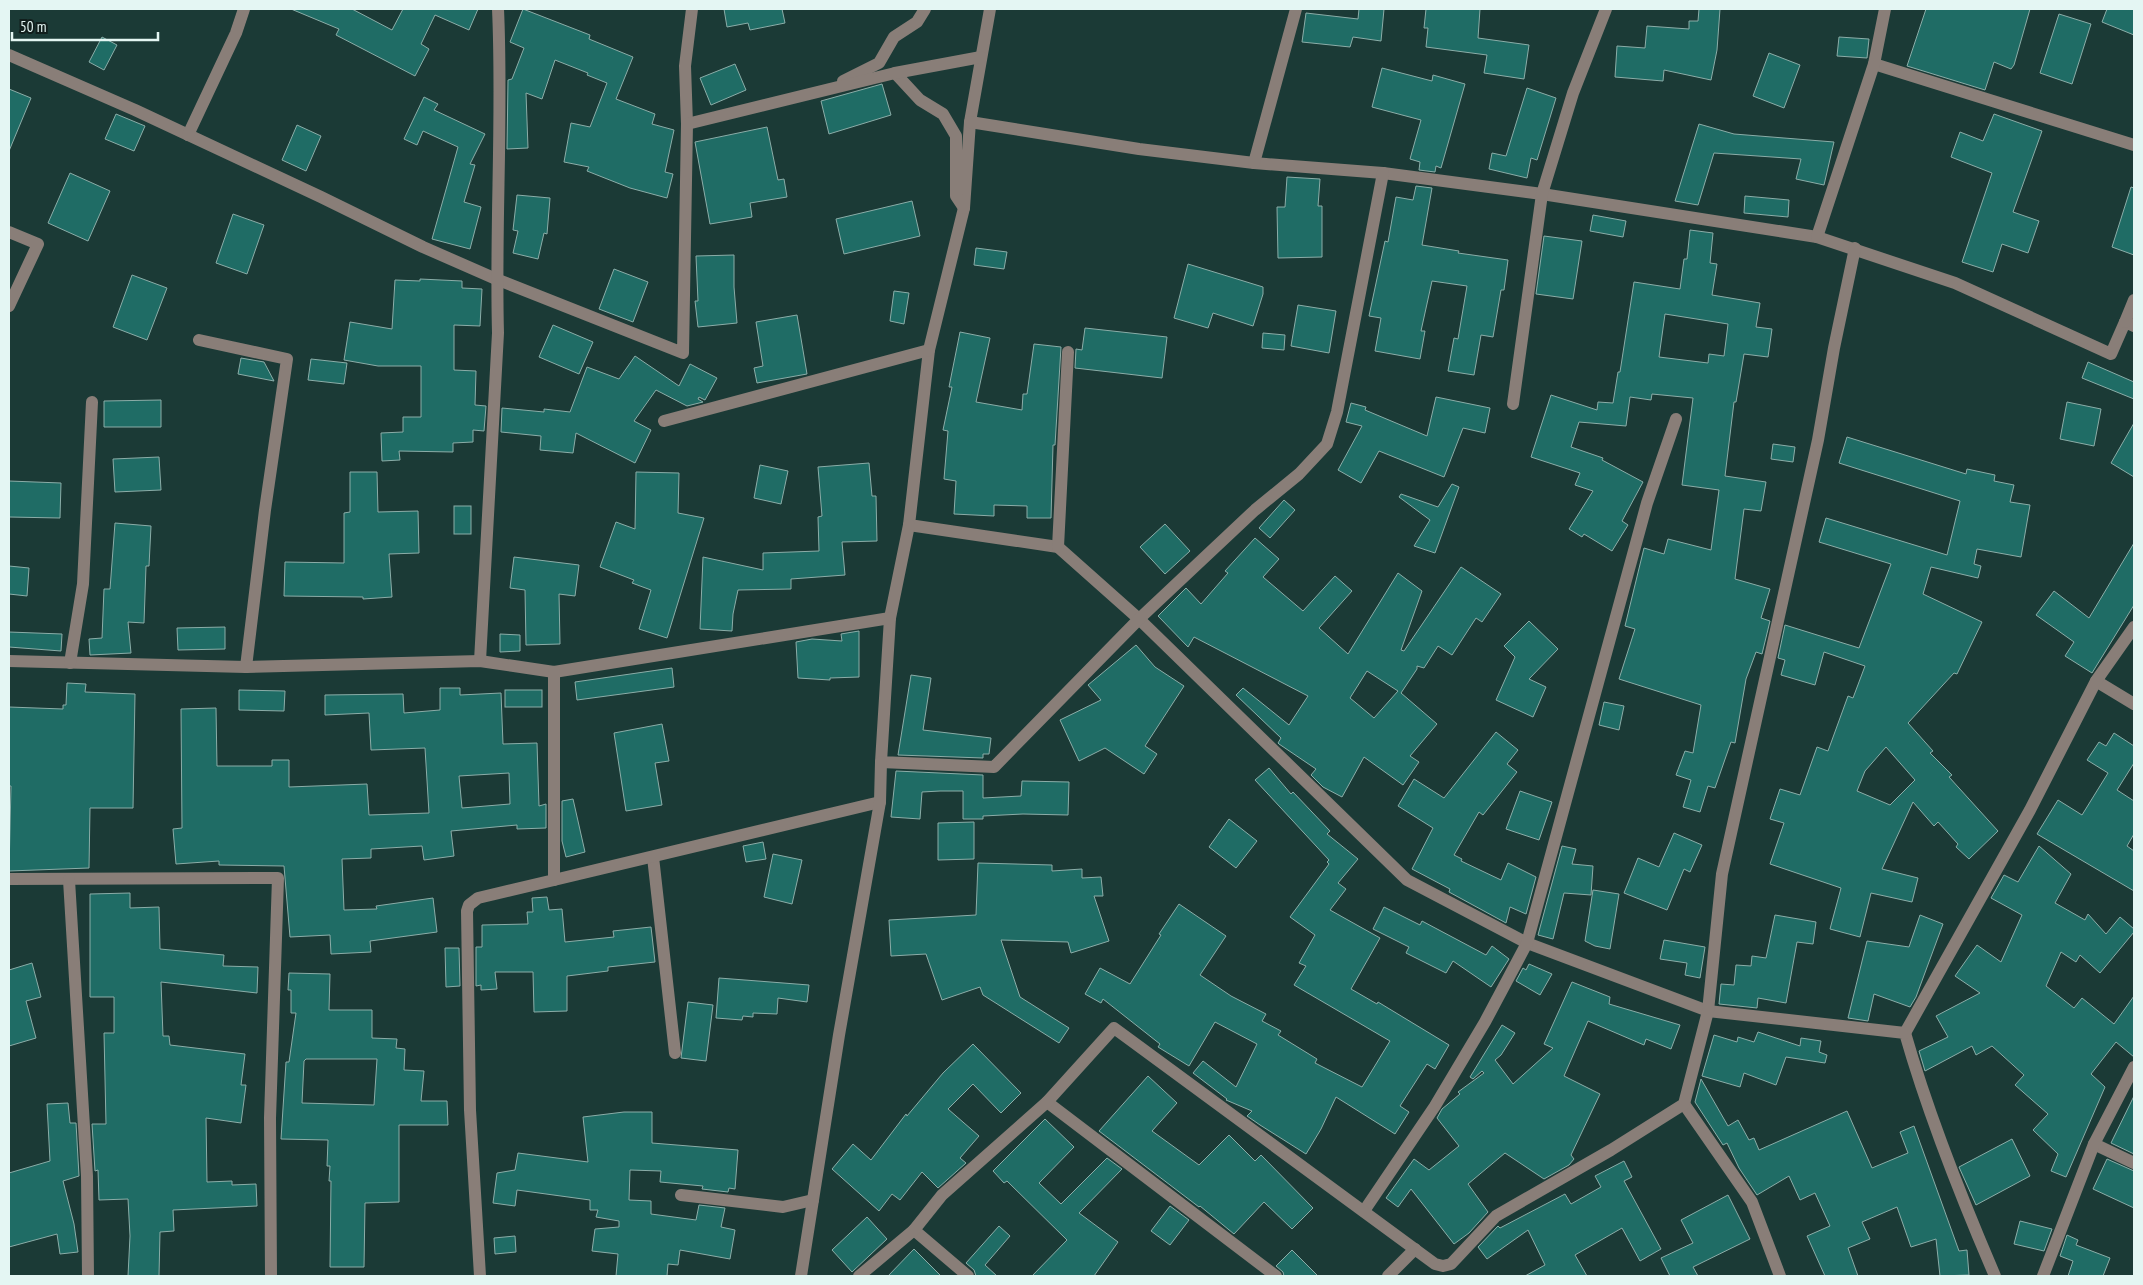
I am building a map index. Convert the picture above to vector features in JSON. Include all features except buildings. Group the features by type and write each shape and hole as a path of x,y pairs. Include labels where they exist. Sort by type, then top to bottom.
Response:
{"street":[{"path":"188,135 236,33 244,9"},
{"path":"480,661 498,333 496,279 500,52 498,9"},
{"path":"9,55 188,135 423,247 496,279 683,353 686,66 692,9"},
{"path":"824,90 879,63 894,37 917,22 925,9"},
{"path":"801,1276 839,1035 880,802 890,618 908,525 929,350 964,208 970,122 990,9"},
{"path":"1254,163 1296,9"},
{"path":"1513,404 1542,194 1573,93 1606,9"},
{"path":"1817,237 1874,64 1885,9"},
{"path":"686,124 895,73 981,56"},
{"path":"1874,64 2134,145"},
{"path":"895,73 920,100 943,114 956,136 956,196 964,208"},
{"path":"970,122 1139,149 1254,163 1383,173 1542,194 1817,237 1856,248 1955,282 2111,354 2130,324 2134,300"},
{"path":"881,762 994,767 1139,619 1255,510 1299,474 1327,444 1337,412 1383,173"},
{"path":"9,232 38,244 9,306"},
{"path":"859,1276 914,1230 942,1195 1047,1102 1114,1028 1435,1264 1443,1266 1451,1264 1496,1216 1611,1150 1684,1104 1708,1011 1722,874 1808,488 1834,348 1856,248"},
{"path":"199,340 287,359 265,510 246,667"},
{"path":"664,421 929,350"},
{"path":"1058,547 1068,352"},
{"path":"70,663 83,584 92,402"},
{"path":"1364,1211 1435,1106 1485,1022 1527,943 1648,503 1676,420"},
{"path":"908,525 1058,547 1139,619 1406,880 1527,943 1708,1011 1905,1034"},
{"path":"9,661 246,667 480,661 554,672 890,618"},
{"path":"1995,1276 1962,1198 1922,1091 1905,1034 2030,810 2096,681 2134,627"},
{"path":"554,672 554,880"},
{"path":"2096,681 2134,704"},
{"path":"480,1276 470,1110 467,911 469,905 478,898 880,802"},
{"path":"653,857 675,1053"},
{"path":"9,878 69,880 278,878 270,1118 271,1276"},
{"path":"69,880 87,1176 88,1276"},
{"path":"2043,1276 2094,1144 2134,1067"},
{"path":"1047,1102 1276,1276"},
{"path":"1684,1104 1752,1202 1780,1276"},
{"path":"2094,1144 2134,1163"},
{"path":"681,1194 783,1207 813,1200"},
{"path":"914,1230 968,1276"},
{"path":"1388,1276 1415,1249"}]}
